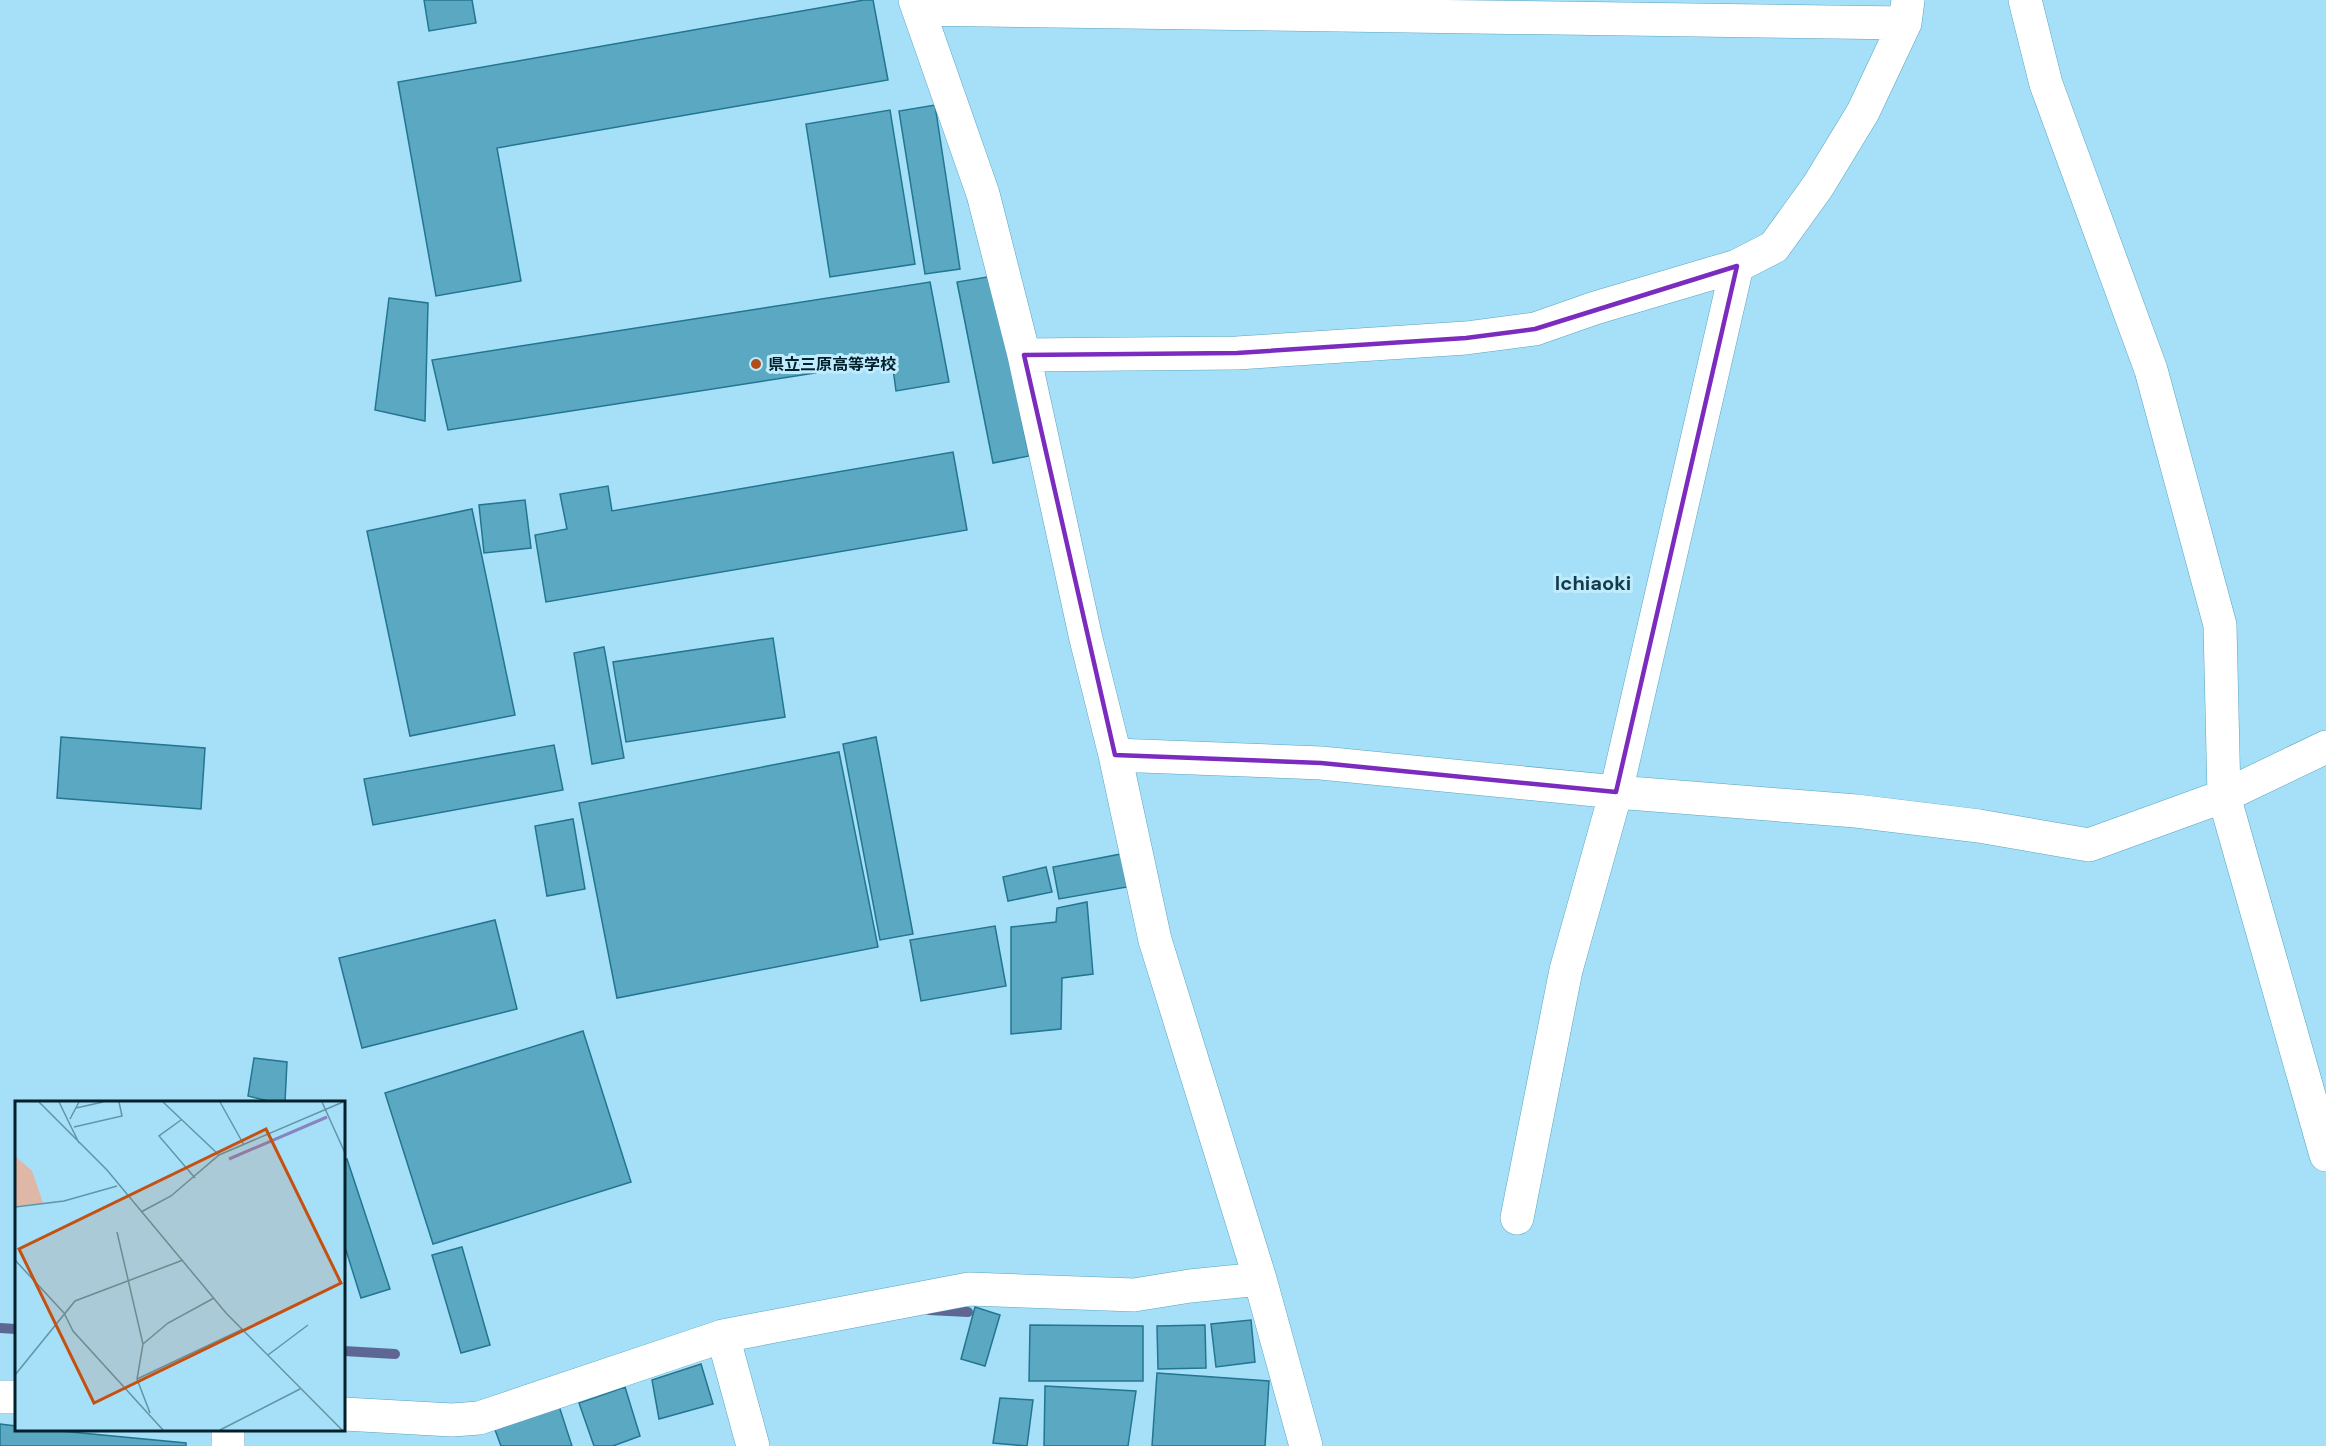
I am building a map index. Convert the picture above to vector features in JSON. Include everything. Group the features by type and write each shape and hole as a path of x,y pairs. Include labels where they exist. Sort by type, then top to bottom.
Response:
{"street":[{"path":"2025,0 2046,84 2151,370 2220,625 2224,796 2326,1155"},
{"path":"1024,355 1237,352 1466,338 1535,329 1595,308 1737,266 1774,247 1818,186 1863,112 1907,12 917,4 983,194 1024,355 1155,940 1260,1279 1306,1446"},
{"path":"1517,1218 1566,970 1616,792 1737,266"},
{"path":"1115,755 1321,763 1616,792 1856,811 1979,826 2089,845 2224,796 2326,747"},
{"path":"345,1414 457,1433 478,1418 723,1336 969,1289 1134,1295 1190,1286 1260,1279"},
{"path":"723,1336 753,1446"},
{"path":"0,1396 15,1397"}],"highlighted area":[{"path":"1737,266 1616,792 1321,763 1115,755 1024,355 1237,353 1466,338 1535,329"}],"building":[{"path":"424,0 472,0 476,23 429,31"},
{"path":"873,0 888,80 497,148 521,281 436,296 398,82"},
{"path":"935,105 960,269 925,274 899,111"},
{"path":"890,110 915,264 830,277 806,124"},
{"path":"993,276 1029,456 993,463 957,282"},
{"path":"930,282 949,382 896,391 892,361 448,430 432,360"},
{"path":"389,298 428,303 425,421 375,410"},
{"path":"953,452 967,530 546,602 535,535 567,529 560,494 608,486 612,511"},
{"path":"525,500 531,548 484,553 479,505"},
{"path":"472,509 515,715 410,736 367,531"},
{"path":"773,638 785,717 626,742 613,662"},
{"path":"604,647 624,758 592,764 574,653"},
{"path":"61,737 205,748 201,809 57,798"},
{"path":"876,737 913,934 880,940 843,744"},
{"path":"554,745 563,790 373,825 364,779"},
{"path":"839,752 878,947 617,998 579,803"},
{"path":"573,819 585,889 547,896 535,826"},
{"path":"1121,854 1127,887 1059,899 1053,867"},
{"path":"1046,867 1052,892 1008,901 1003,877"},
{"path":"1087,902 1093,974 1062,978 1061,1029 1011,1034 1011,927 1056,922 1057,908"},
{"path":"495,920 517,1009 362,1048 339,958"},
{"path":"995,926 1006,986 921,1001 910,940"},
{"path":"583,1031 631,1182 433,1244 385,1093"},
{"path":"254,1058 287,1062 285,1101 269,1101 248,1096"},
{"path":"347,1159 390,1289 361,1298 345,1247 345,1160"},
{"path":"462,1247 490,1345 461,1353 432,1255"},
{"path":"975,1307 1000,1315 985,1366 961,1359"},
{"path":"1251,1320 1255,1362 1216,1367 1211,1324"},
{"path":"1030,1325 1143,1326 1143,1381 1029,1381"},
{"path":"1205,1325 1206,1368 1158,1369 1157,1326"},
{"path":"701,1364 713,1404 659,1419 652,1380"},
{"path":"1157,1373 1269,1381 1265,1446 1152,1446"},
{"path":"1045,1386 1136,1391 1128,1446 1044,1446"},
{"path":"625,1387 640,1436 613,1446 594,1446 579,1403"},
{"path":"1000,1398 1033,1400 1027,1446 993,1443"},
{"path":"559,1406 572,1446 501,1446 494,1427"},
{"path":"0,1424 15,1426 15,1431 60,1431 186,1443 186,1446 0,1446"}],"waterway":[{"path":"929,1310 968,1312"},
{"path":"0,1328 15,1329"},
{"path":"345,1351 395,1354"}],"place":[{"name":"県立三原高等学校","path":"756,364"}],"district":[{"name":"Ichiaoki","path":"1593,583"}]}
